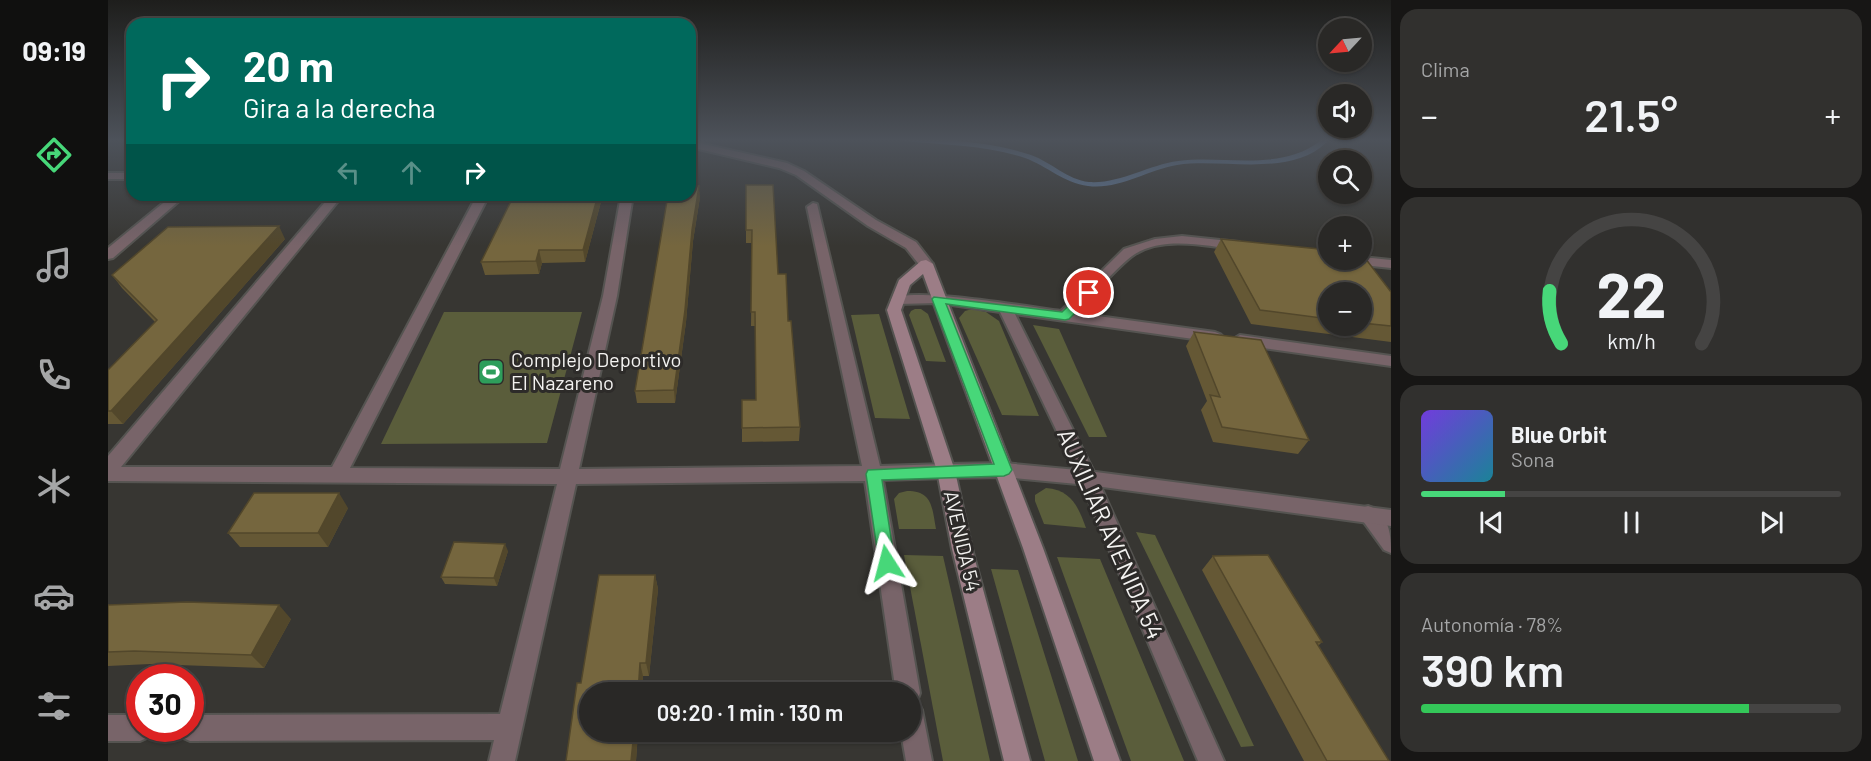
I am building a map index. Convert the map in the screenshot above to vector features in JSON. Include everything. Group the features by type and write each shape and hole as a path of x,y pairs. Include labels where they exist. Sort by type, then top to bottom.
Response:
{"main road":[{"path":"898,300 904,283 926,264 1004,470 1107,761"},
{"name":"AVENIDA 54","path":"898,300 894,310 946,471 962,549 1017,761"}],"street":[{"path":"802,175 872,223 911,245 926,264"},
{"path":"108,176 126,176"},
{"path":"108,255 173,201"},
{"path":"108,472 332,201"},
{"path":"338,473 480,201"},
{"path":"502,761 570,477 610,296 626,201"},
{"path":"813,207 873,474 906,682"},
{"path":"1065,316 1129,252 1142,246 1164,240 1180,239 1249,247"},
{"path":"1372,262 1391,264"},
{"path":"898,300 938,299 1391,361"},
{"name":"AUXILIAR AVENIDA 54","path":"1005,308 1088,478 1211,761"},
{"path":"108,472 570,477 873,474 1004,470 1088,478 1391,518"},
{"path":"1368,514 1391,544"},
{"path":"204,728 510,727"},
{"path":"108,728 126,728"},
{"path":"916,742 919,761"}],"green space":[{"path":"915,309 921,309 928,314 946,362 926,361 909,315"},
{"path":"972,309 986,312 999,321 1039,416 1002,415 959,318 965,311"},
{"path":"444,312 582,312 547,443 381,444"},
{"path":"879,314 910,419 875,418 851,315"},
{"path":"1033,325 1059,329 1107,437 1089,437"},
{"path":"1046,488 1062,492 1072,500 1086,528 1044,524 1035,495"},
{"path":"907,491 927,497 932,508 936,529 899,529 894,499 899,493"},
{"path":"1136,532 1155,535 1254,746 1241,747"},
{"path":"904,555 943,556 990,761 943,761"},
{"path":"1057,557 1100,559 1184,761 1131,761"},
{"path":"991,569 1018,570 1078,761 1045,761"}],"building":[{"path":"746,185 773,185 778,274 786,274 788,321 791,321 800,427 742,428 742,400 756,400 755,312 751,312 752,230 746,230"},
{"path":"696,186 699,186 674,390 635,391 667,201 696,201"},
{"path":"511,201 596,201 583,250 539,250 536,261 481,262"},
{"path":"279,226 111,411 108,411 108,370 157,320 112,275 168,227"},
{"path":"1221,239 1318,249 1318,270 1372,270 1372,267 1391,292 1391,326 1372,324 1372,282 1318,282 1318,318 1260,310"},
{"path":"1194,332 1261,340 1309,440 1222,427 1210,395 1220,397"},
{"path":"254,493 339,493 318,533 228,533"},
{"path":"454,542 505,544 494,578 441,577"},
{"path":"1268,555 1322,642 1316,642 1389,761 1327,761 1213,556"},
{"path":"599,575 655,575 646,663 640,663 639,682 581,682"},
{"path":"187,602 279,605 251,655 108,652 108,605"},
{"path":"577,683 579,683 579,742 633,742 631,761 566,761"}],"waterway":[{"path":"1062,175 1082,183 1091,184 1114,182 1138,175"}],"place":[{"name":"Complejo Deportivo El Nazareno","path":"491,372"}],"route":[{"path":"887,563 873,474 1004,470 938,299 1065,316 1089,293"}]}
